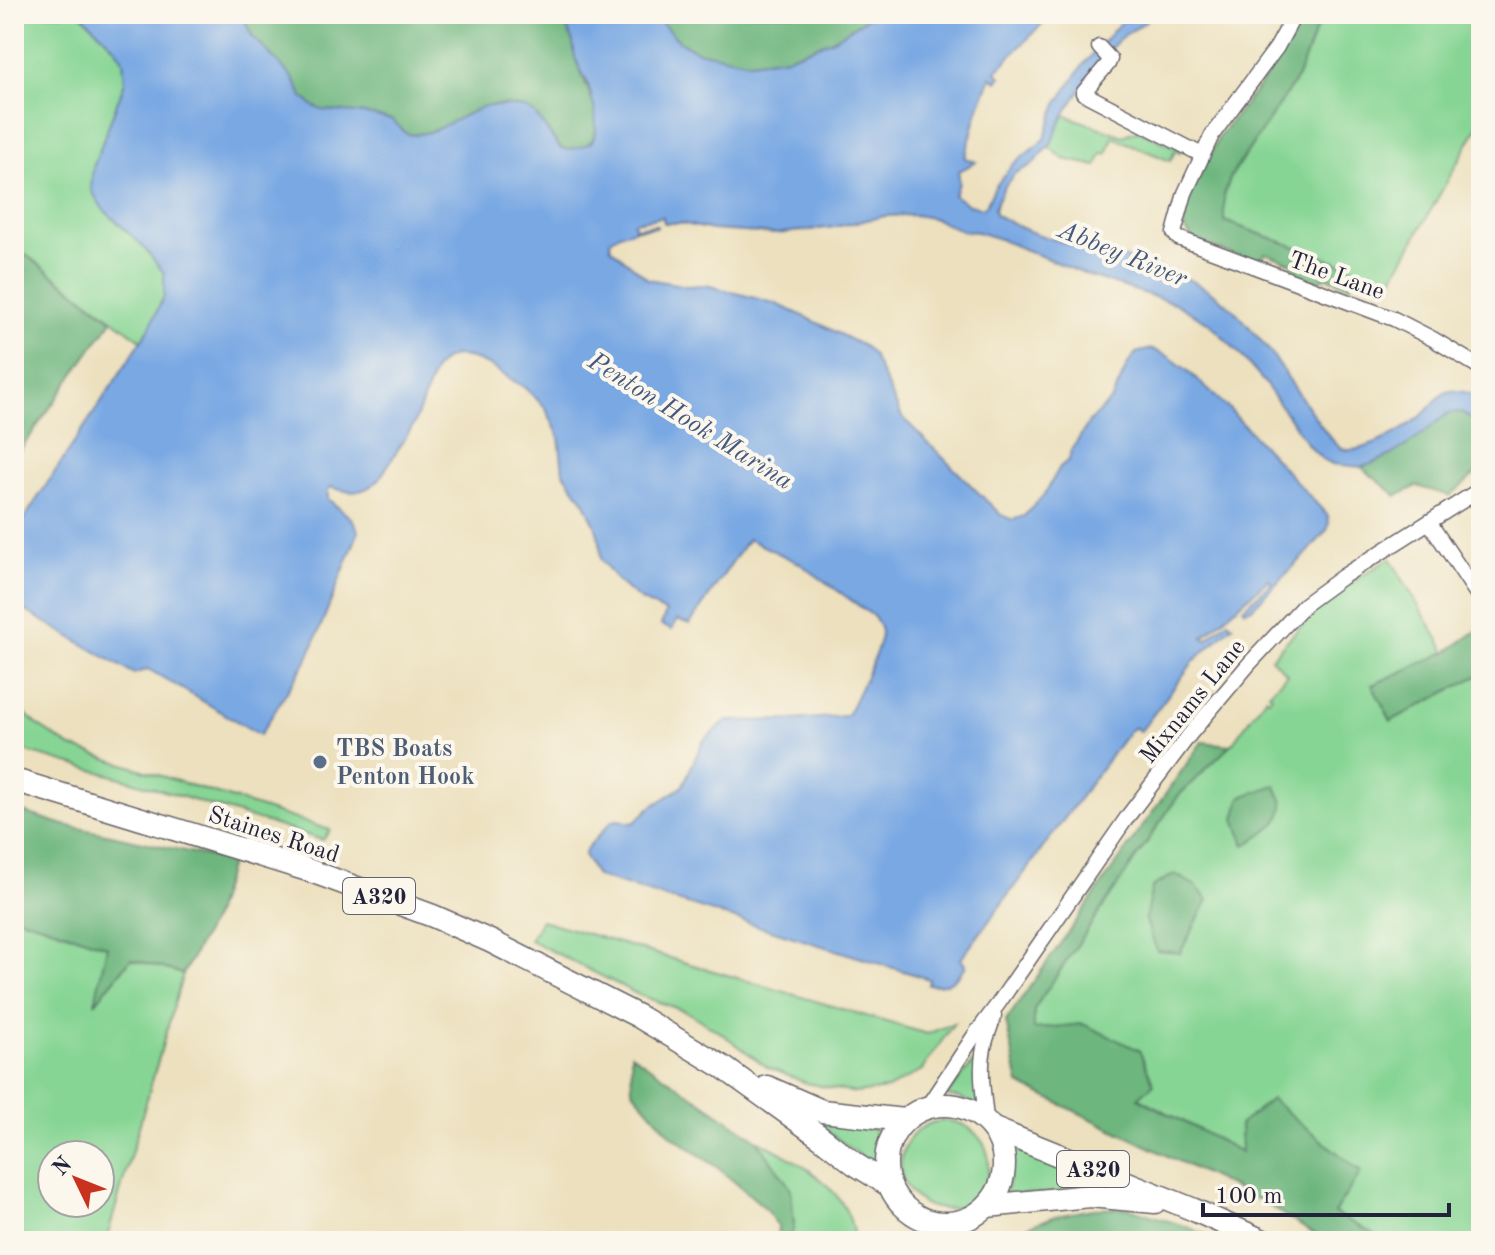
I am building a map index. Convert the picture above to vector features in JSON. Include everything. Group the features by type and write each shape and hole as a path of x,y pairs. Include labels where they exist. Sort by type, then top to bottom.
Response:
{"main road":[{"name":"Staines Road","path":"14,780 308,870 433,916 529,960 638,1016 723,1067 890,1186"},
{"name":"Staines Road","path":"723,1067 822,1111 904,1120"},
{"path":"943,1104 959,1105 974,1111 990,1125 1001,1144 1005,1160 1003,1177 987,1206 958,1222 944,1223 918,1217 906,1209 890,1186 886,1169 887,1151 893,1135 904,1120 927,1107 943,1104"},
{"name":"A320","path":"990,1125 1263,1241"},
{"name":"A320","path":"987,1206 1090,1196 1148,1200 1192,1209"}],"street":[{"path":"1102,50 1110,59 1108,64 1083,93 1202,155 1217,128 1277,47 1295,14"},
{"name":"The Lane","path":"1202,155 1185,193 1174,233 1178,238 1394,319 1481,368"},
{"name":"Mixnams Lane","path":"927,1107 1128,816 1190,734 1249,664 1305,604 1342,577 1477,492"},
{"path":"1429,522 1481,600"},
{"name":"Mixnams Lane","path":"990,1125 982,1062 998,1004"}],"green space":[{"path":"14,14 81,14 123,60 125,82 93,168 103,209 141,244 164,273 164,297 141,340 14,246"},
{"path":"242,14 564,14 576,61 594,108 595,132 590,142 571,150 560,146 532,113 512,106 483,108 421,134 407,134 366,114 322,110 303,97 292,77 252,36"},
{"path":"653,14 874,14 832,40 787,57 750,62 697,51 680,42"},
{"path":"1304,14 1322,14 1297,78 1231,176 1224,195 1224,221 1351,267 1351,287 1327,277 1319,281 1291,274 1294,264 1265,253 1260,265 1194,240 1183,227 1190,196 1220,135 1265,79"},
{"path":"1322,14 1481,14 1481,121 1391,281 1224,221 1224,195 1231,176 1297,78"},
{"path":"1064,115 1123,136 1138,130 1181,150 1180,153 1175,151 1170,161 1113,137 1107,154 1102,153 1097,166 1064,159 1049,147"},
{"path":"14,246 112,320 14,459"},
{"path":"1461,412 1481,427 1481,467 1450,496 1417,486 1397,496 1361,467 1389,456 1415,440 1448,413"},
{"path":"1390,558 1446,652 1373,685 1391,721 1481,674 1481,1241 1386,1241 1334,1213 1360,1172 1271,1100 1240,1125 1242,1153 1138,1097 1083,1024 1034,1029 1034,1009 1178,796 1231,745 1287,674 1271,658 1313,613 1340,590"},
{"path":"1481,628 1481,674 1391,721 1372,685 1446,652"},
{"path":"14,704 39,726 71,747 330,830 323,840 14,748"},
{"path":"1202,742 1231,745 1178,796 1034,1009 1034,1029 1083,1024 1139,1050 1154,1084 1138,1098 1241,1152 1240,1125 1271,1099 1361,1172 1334,1213 1386,1241 1325,1241 1263,1202 1019,1084 1006,1021"},
{"path":"1275,785 1283,803 1280,817 1245,845 1235,819 1241,797"},
{"path":"14,809 64,825 231,861 213,918 183,974 131,959 95,1003 107,946 14,916"},
{"path":"1175,874 1196,886 1208,900 1180,953 1157,951 1145,919 1152,887"},
{"path":"14,916 107,946 96,1001 131,959 183,974 116,1206 116,1139 36,1139 36,1219 112,1219 106,1241 14,1241"},
{"path":"541,920 927,1034 954,1023 922,1070 888,1089 855,1093 806,1083 767,1067 687,1012 639,995 530,940"},
{"path":"631,1054 756,1139 791,1189 794,1228 788,1241 777,1241 778,1226 763,1206 718,1168 671,1135 632,1090"},
{"path":"976,1059 979,1107 960,1098 946,1096"},
{"path":"936,1121 954,1121 970,1128 982,1140 989,1156 989,1174 982,1190 970,1202 954,1209 936,1209 920,1202 908,1190 901,1174 901,1156 908,1140 920,1128"},
{"path":"815,1122 885,1131 875,1167"},
{"path":"756,1139 805,1167 833,1191 851,1222 854,1241 788,1241 794,1228 791,1189"},
{"path":"1008,1142 1128,1190 1004,1195 1010,1169"},
{"path":"1129,1208 1221,1241 989,1241 1056,1216 1093,1209"}],"water":[{"name":"Penton Hook Marina","path":"81,14 242,14 252,36 292,77 303,97 322,110 392,120 407,134 415,135 433,131 484,106 525,108 535,114 560,148 569,150 592,142 596,133 595,110 588,84 575,58 564,14 653,14 680,42 697,51 750,62 788,57 832,40 874,14 1052,14 996,71 1001,77 997,81 991,77 978,110 965,158 976,162 959,171 959,183 954,195 969,205 981,208 1012,165 1044,140 1057,104 1083,65 1128,14 1152,14 1101,58 1064,115 1049,147 1032,165 1015,173 1003,189 994,210 996,215 1057,241 1155,266 1200,285 1221,299 1267,348 1316,419 1343,449 1372,445 1394,434 1420,417 1443,394 1451,391 1465,392 1481,400 1481,427 1461,412 1448,413 1415,440 1371,464 1361,467 1332,464 1309,446 1264,382 1209,323 1174,303 1089,276 997,238 962,231 936,219 915,215 885,216 835,227 776,234 664,223 663,217 634,222 635,228 657,227 626,232 610,241 611,248 648,279 687,286 706,285 774,303 865,347 872,354 902,417 1001,515 1013,520 1024,516 1044,495 1060,467 1069,460 1071,451 1090,421 1112,399 1136,353 1152,349 1187,370 1229,409 1328,516 1327,530 1252,608 1243,608 1272,583 1269,579 1203,637 1206,640 1228,621 1233,625 1194,661 1140,732 1135,727 1129,731 961,959 966,966 946,984 928,985 929,979 596,876 584,855 587,848 612,821 635,822 648,809 682,787 703,741 726,721 845,716 873,661 881,631 873,616 799,563 748,539 690,624 677,620 672,630 661,625 666,612 629,591 601,559 595,525 585,503 563,472 559,436 545,407 525,388 488,365 468,357 454,356 444,360 435,369 414,424 378,481 356,492 331,487 328,490 328,499 352,519 359,531 308,658 260,735 148,669 134,674 14,604 14,534 149,329 164,296 164,273 141,244 103,209 91,190 93,168 125,82 123,60 116,49"}],"place":[{"name":"TBS Boats Penton Hook","path":"320,762"}],"water label":[{"name":"Abbey River","path":"1123,253"}]}
